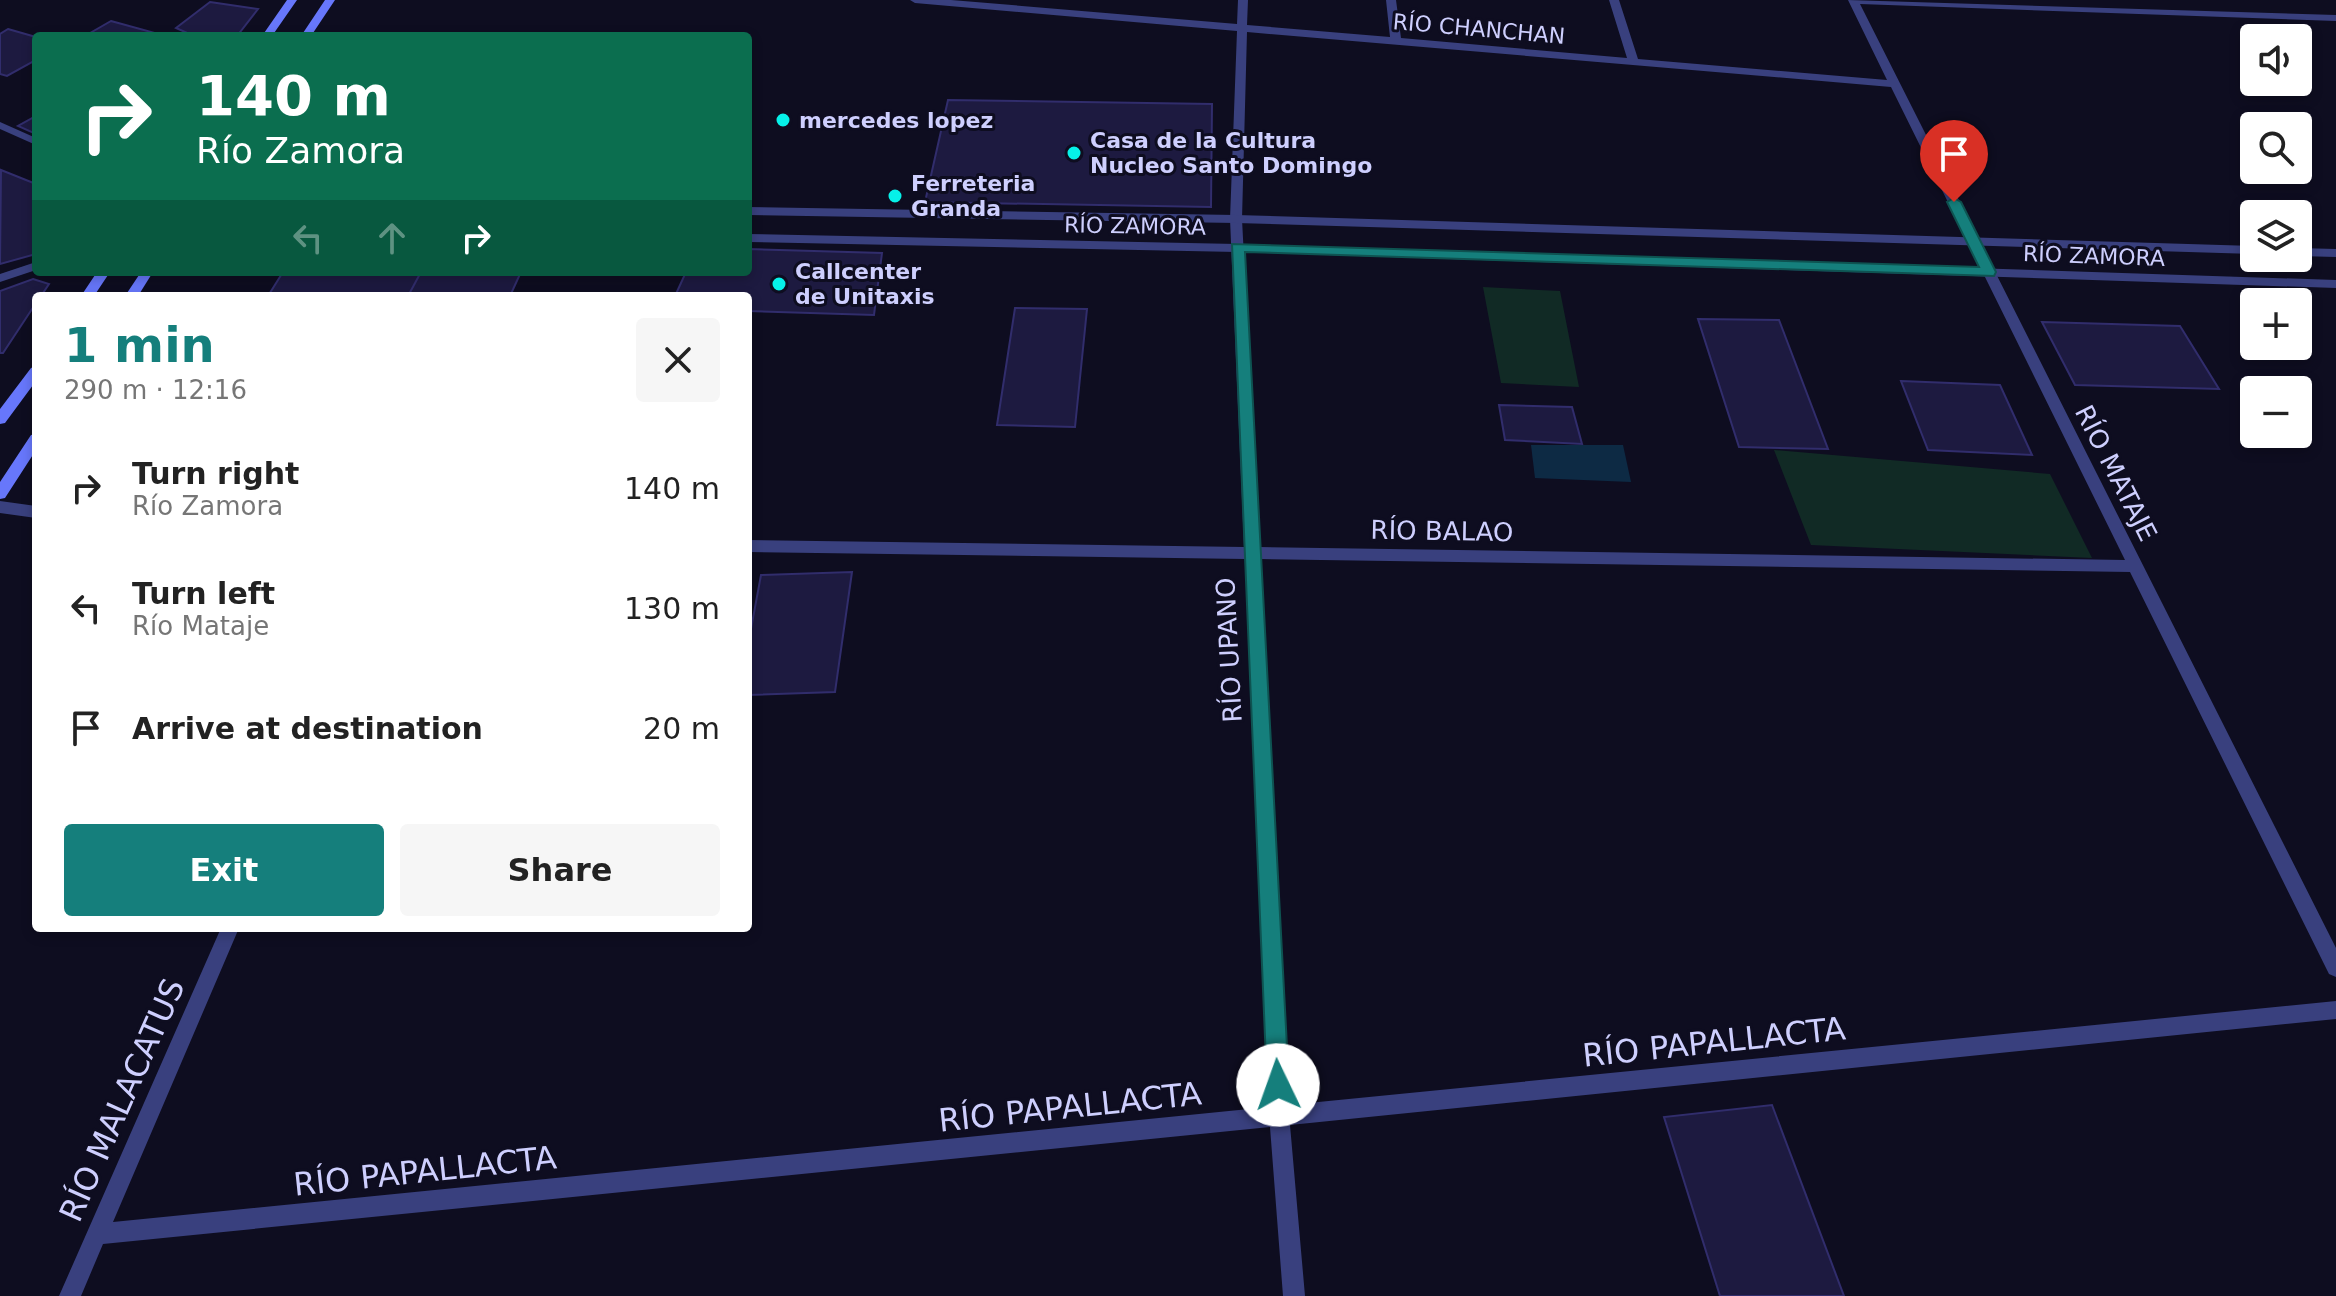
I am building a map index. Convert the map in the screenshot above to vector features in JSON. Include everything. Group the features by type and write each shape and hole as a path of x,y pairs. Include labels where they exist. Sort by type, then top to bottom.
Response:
{"main road":[{"path":"270,32 292,0"},
{"path":"309,32 330,0"},
{"path":"0,419 32,376"},
{"path":"0,494 32,445"}],"street":[{"name":"RÍO CHANCHAN","path":"915,0 1897,84"},
{"name":"RÍO UPANO","path":"1243,0 1237,248 1279,1116 1294,1296"},
{"path":"1391,0 1396,41"},
{"path":"1614,0 1634,63"},
{"path":"1853,0 2336,18"},
{"name":"RÍO MATAJE","path":"1853,0 2336,968"},
{"path":"0,125 32,140"},
{"name":"RÍO ZAMORA","path":"752,211 1236,219 2240,250"},
{"name":"RÍO ZAMORA","path":"752,238 1237,248 2336,284"},
{"path":"2312,252 2336,253"},
{"path":"0,278 32,267"},
{"path":"0,507 32,511"},
{"name":"RÍO BALAO","path":"752,546 2136,566"},
{"name":"RÍO MALACATUS","path":"70,1296 228,932"},
{"name":"RÍO PAPALLACTA","path":"96,1234 2336,1010"}],"green space":[{"path":"1483,287 1560,291 1579,387 1501,383"},
{"path":"1774,450 2050,474 2092,558 1811,545"}],"water":[{"path":"1531,445 1623,445 1631,482 1535,478"}],"building":[{"path":"210,2 258,9 240,32 185,32 176,28"},
{"path":"111,21 151,32 92,32"},
{"path":"8,29 32,36 32,62 7,76 0,74 0,34"},
{"name":"Casa de la Cultura Nucleo Santo Domingo","path":"948,100 1212,104 1211,207 925,202"},
{"path":"32,118 32,132 18,126"},
{"path":"1,170 32,182 32,255 0,264"},
{"name":"Callcenter de Unitaxis","path":"752,249 882,253 874,315 752,311 752,292 677,292 684,276 752,276"},
{"path":"280,276 419,276 410,292 270,292"},
{"path":"419,276 519,276 512,292 410,292"},
{"path":"33,279 49,284 44,292 32,292 32,309 3,353 0,353 0,291"},
{"path":"1015,308 1087,309 1075,427 997,425"},
{"path":"1698,319 1779,320 1828,449 1739,447"},
{"path":"2042,322 2180,326 2219,389 2075,385"},
{"path":"1901,381 2000,385 2032,455 1928,450"},
{"path":"1499,405 1572,407 1582,444 1505,440"},
{"path":"852,572 835,692 752,695 752,623 761,575"},
{"path":"1772,1105 1844,1296 1720,1296 1664,1117"}],"place":[{"name":"mercedes lopez","path":"783,120"},
{"name":"Casa de la Cultura Nucleo Santo Domingo","path":"1074,153"},
{"name":"Ferreteria Granda","path":"895,196"},
{"name":"Callcenter de Unitaxis","path":"779,284"}],"route":[{"path":"1278,1085 1237,248 1989,272 1954,202"}]}
